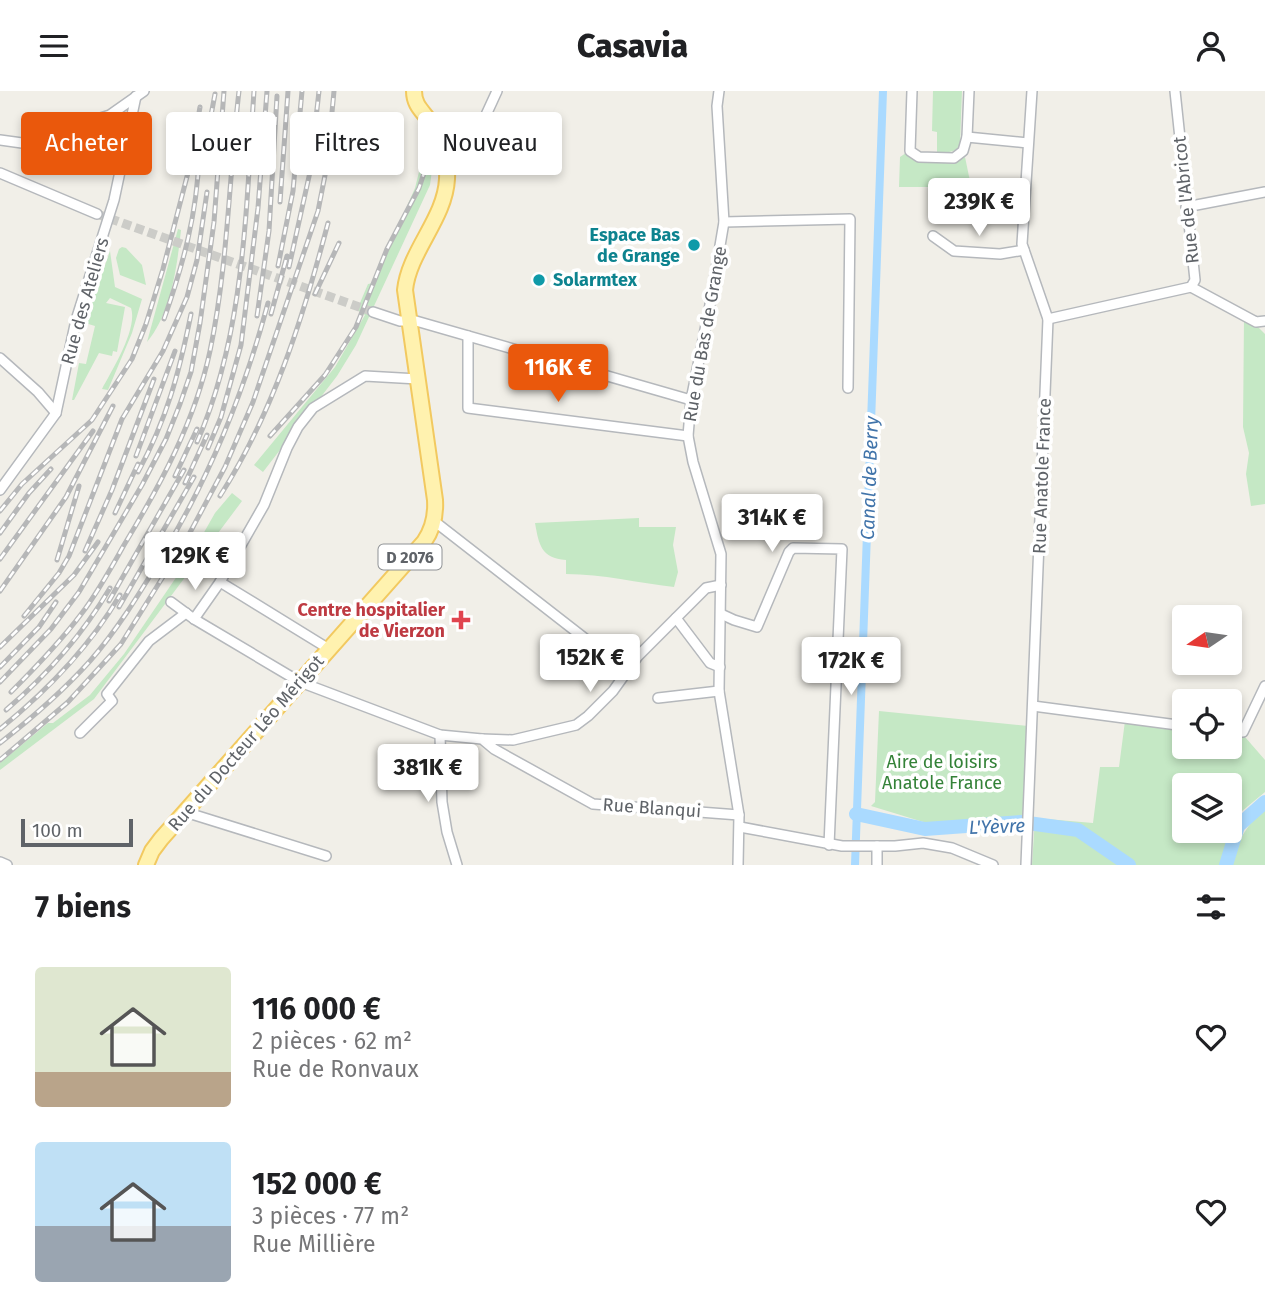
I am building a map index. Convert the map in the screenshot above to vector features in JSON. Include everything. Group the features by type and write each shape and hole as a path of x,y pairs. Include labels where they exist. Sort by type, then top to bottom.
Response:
{"main road":[{"name":"D 2076","path":"414,91 416,103 423,112"},
{"name":"D 2076","path":"434,521 435,500 405,294 406,282 445,191 447,175"},
{"name":"Rue du Docteur Léo Mérigot","path":"146,865 156,845 424,542 434,521"}],"street":[{"path":"487,112 497,91"},
{"name":"Rue du Bas de Grange","path":"719,91 717,106 724,222 691,400 688,436 693,461 719,542 719,691 739,815 738,865"},
{"path":"912,91 910,151 919,156 954,157 963,151 967,137 968,91"},
{"name":"Rue Anatole France","path":"1026,865 1048,319 1022,244 1032,91"},
{"name":"Rue de l'Abricot","path":"1048,319 1191,287 1195,280 1175,91"},
{"path":"0,140 22,143 110,115 140,94"},
{"name":"Rue des Ateliers","path":"0,489 56,412 76,320 114,200 140,94"},
{"path":"967,137 1028,143"},
{"path":"0,173 96,214"},
{"path":"1186,207 1265,192"},
{"path":"724,222 850,219 848,388"},
{"path":"933,236 954,251 1000,254 1024,250"},
{"path":"1191,287 1261,322 1265,331"},
{"path":"373,312 400,321 468,336 691,400"},
{"path":"468,336 468,408 688,436"},
{"path":"0,358 56,412"},
{"path":"80,733 112,701 107,694 149,641 190,616 220,582 264,505 298,427 313,408 365,376 418,379"},
{"path":"434,521 628,672"},
{"path":"721,614 757,627 793,548 842,549 830,845"},
{"path":"220,582 329,649"},
{"path":"482,739 513,740 576,725 588,716 628,672 638,656 706,588 721,585"},
{"name":"Rue Blanqui","path":"171,603 300,682 440,736 482,739 494,749 593,804 739,815"},
{"path":"676,618 710,663 720,667"},
{"path":"1242,732 1265,686"},
{"path":"658,698 719,691"},
{"path":"1033,706 1172,724"},
{"path":"440,736 442,803 457,865"},
{"path":"185,812 326,856"},
{"path":"740,827 830,845 933,845 952,848 993,865"},
{"path":"877,846 877,865"},
{"path":"0,862 7,865"}],"green space":[{"path":"933,91 962,91 960,145 952,151 937,152 937,132 932,131"},
{"path":"906,153 935,162 951,162 965,157 971,186 937,191 935,187 899,187 900,157"},
{"path":"418,175 431,175 430,185 356,345 337,376 263,472 254,465 335,367 365,315 357,310 368,284 373,283"},
{"path":"178,229 181,230 172,289 162,317 147,342"},
{"path":"122,247 142,265 146,285 120,275 116,258"},
{"path":"110,251 115,287 142,299 132,333 108,390 102,389 128,338 132,317 131,308 110,298 106,303 125,307 117,352 113,351 112,356 99,353 72,400 79,363 86,364 95,326 85,323"},
{"path":"1244,317 1265,334 1265,504 1251,506 1246,474 1249,453 1243,427"},
{"path":"232,493 242,501 94,699 0,770 0,763 48,723 53,723 90,695 124,654 190,557 215,513"},
{"path":"639,518 639,527 676,527 673,545 678,572 674,587 566,574 566,560 546,553 538,538 535,523"},
{"name":"Aire de loisirs Anatole France","path":"879,711 1028,726 1026,815 943,828 871,806 875,802"},
{"path":"1125,721 1172,727 1172,759 1242,759 1242,737 1245,737 1265,760 1265,792 1242,811 1242,773 1172,773 1172,843 1226,843 1221,865 1032,865 1035,818 1093,823 1100,767 1119,767"},
{"path":"1265,808 1265,865 1229,865 1238,843 1242,843 1243,834"}],"waterway":[{"name":"Canal de Berry","path":"855,865 883,91"},
{"name":"L'Yèvre","path":"1226,865 1238,826 1265,802"},
{"name":"L'Yèvre","path":"856,814 925,829 1021,822 1078,830 1129,865"}],"tunnel":[{"path":"97,214 373,312"}],"railway":[{"path":"0,682 51,629 79,592 142,485 166,439 180,404 191,372 200,323 214,222 224,91"},
{"path":"11,692 66,634 99,588 164,475 186,427 204,377 216,319 239,91"},
{"path":"197,442 213,400 234,314 245,225 254,91"},
{"path":"208,448 221,417 241,345 258,208 267,91"},
{"path":"280,202 288,91"},
{"path":"278,266 293,191 302,91"},
{"path":"289,267 310,172 319,91"},
{"path":"0,760 68,702 121,644 186,540 225,467 253,402 318,211 327,165 334,91"},
{"path":"212,112 215,94"},
{"path":"257,316 269,231 277,96"},
{"path":"0,511 22,484 92,420 132,359 163,269 190,165 200,107"},
{"path":"164,319 188,239 198,175"},
{"path":"270,436 325,375 356,327 387,249 423,175"},
{"path":"24,616 59,573 69,556 122,419 163,351 187,297 197,260 207,192"},
{"path":"220,496 256,432 271,398 297,329 328,223"},
{"path":"315,294 339,243"},
{"path":"271,314 287,256"},
{"path":"0,743 47,704 90,661 118,625 151,574 194,499 223,436 268,303"},
{"path":"138,472 157,433 171,395 191,314"},
{"path":"136,456 175,351"},
{"path":"85,551 112,490 154,379"},
{"path":"0,591 66,497 113,406"},
{"path":"175,476 197,429"},
{"path":"0,559 93,431"},
{"path":"185,483 207,435"},
{"path":"115,513 138,464"},
{"path":"0,533 29,493 51,469"},
{"path":"109,601 184,470"},
{"path":"119,607 194,477"},
{"path":"57,560 79,486"},
{"path":"0,647 74,575 98,542"},
{"path":"6,710 36,683 63,653 110,588"},
{"path":"0,729 66,667 95,633 120,595"},
{"path":"0,667 39,627 56,602"}],"place":[{"name":"Espace Bas de Grange","path":"694,245"},
{"name":"Solarmtex","path":"539,280"},
{"name":"Centre hospitalier de Vierzon","path":"461,620"}]}
